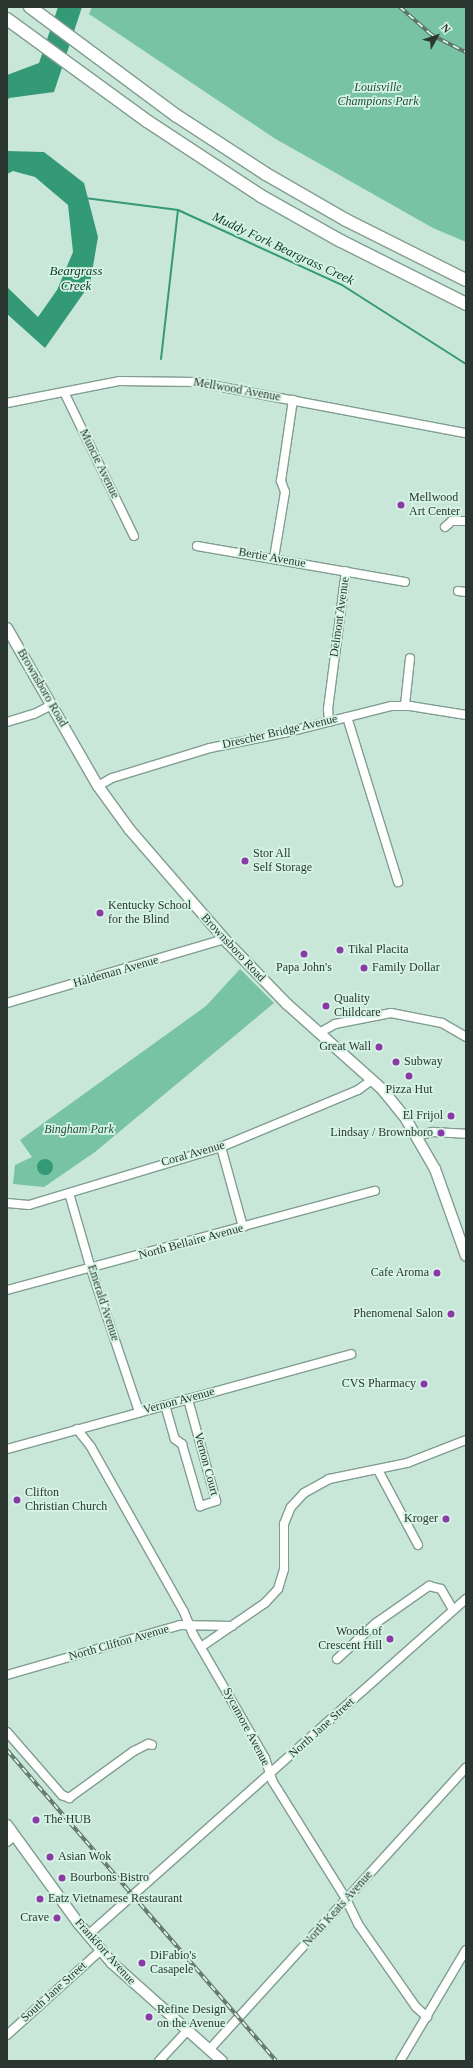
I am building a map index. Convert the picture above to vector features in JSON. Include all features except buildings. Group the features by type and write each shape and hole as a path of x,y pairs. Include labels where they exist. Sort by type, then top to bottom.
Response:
{"highway":[{"path":"31,8 212,140 346,220 386,242 466,280"},
{"path":"7,19 187,149 341,241 466,304"}],"main road":[{"name":"Brownsboro Road","path":"7,628 113,810 163,871 224,939 319,1033 372,1080 393,1101 418,1136 435,1169 466,1256"},
{"name":"Frankfort Avenue","path":"7,1825 10,1839 101,1950 136,1986 222,2061"}],"street":[{"name":"Mellwood Avenue","path":"7,403 119,381 173,381 209,384 466,432"},
{"name":"Muncie Avenue","path":"64,392 134,536"},
{"path":"274,558 285,492 281,481 293,400"},
{"path":"445,527 452,521 466,521"},
{"name":"Bertie Avenue","path":"197,546 346,571"},
{"name":"Delmont Avenue","path":"329,722 328,709 346,571 405,582"},
{"path":"404,705 410,658"},
{"path":"7,722 34,714 52,705"},
{"name":"Drescher Bridge Avenue","path":"98,786 112,778 210,748 404,705 466,715"},
{"path":"347,717 398,882"},
{"name":"Haldeman Avenue","path":"7,1003 224,939"},
{"path":"319,1033 335,1024 391,1013 436,1022 466,1037"},
{"name":"Coral Avenue","path":"7,1203 29,1205 221,1147 358,1090 372,1080"},
{"path":"418,1136 432,1132 466,1134"},
{"path":"221,1147 243,1227"},
{"name":"North Bellaire Avenue","path":"7,1290 91,1269 375,1191"},
{"name":"Emerald Avenue","path":"69,1193 91,1269 139,1412"},
{"name":"Vernon Avenue","path":"7,1449 351,1354"},
{"name":"Vernon Court","path":"165,1405 175,1439 182,1444 200,1506 216,1501 188,1399"},
{"name":"Sycamore Avenue","path":"77,1429 91,1447 190,1624 201,1647 265,1758 273,1782 346,1899 358,1924 416,2007 427,2016"},
{"path":"201,1647 265,1603 278,1589 284,1569 284,1524 299,1498 329,1479 407,1463 466,1440"},
{"path":"378,1470 418,1545"},
{"path":"337,1659 376,1623 429,1586 441,1589 453,1610"},
{"name":"North Jane Street","path":"88,1935 466,1599"},
{"name":"North Clifton Avenue","path":"7,1675 180,1625 232,1626"},
{"path":"7,1732 67,1798 77,1793 134,1751 148,1744 152,1745"},
{"name":"North Keats Avenue","path":"209,2050 466,1768"},
{"name":"South Jane Street","path":"7,2035 101,1950"},
{"path":"400,2061 466,1950"},
{"path":"159,2061 187,2031"}],"green space":[{"name":"Louisville Champions Park","path":"92,7 466,7 466,242 433,228 274,138 89,14"},
{"name":"Bingham Park","path":"240,969 274,1003 95,1152 44,1187 13,1184 15,1165 32,1157 20,1140 206,1006"}],"water":[{"path":"58,7 82,7 54,92 9,98 7,101 7,75 39,63"},
{"name":"Beargrass Creek","path":"7,151 44,152 84,183 98,237 90,284 45,348 7,314 7,287 38,317 57,290 73,252 68,205 35,177 13,171 7,174"},
{"path":"45,1159 51,1161 53,1167 51,1173 45,1175 39,1173 37,1167 39,1161"}],"waterway":[{"name":"Muddy Fork Beargrass Creek","path":"85,198 178,210 342,285 466,364"},
{"path":"161,359 178,210"}],"railway":[{"path":"400,7 432,35 466,52"},
{"path":"7,1750 276,2061"}],"place":[{"name":"Mellwood Art Center","path":"401,505"},
{"name":"Stor All Self Storage","path":"245,861"},
{"name":"Kentucky School for the Blind","path":"100,913"},
{"name":"Tikal Placita","path":"340,950"},
{"name":"Papa John's","path":"304,954"},
{"name":"Family Dollar","path":"364,968"},
{"name":"Quality Childcare","path":"326,1006"},
{"name":"Great Wall","path":"379,1047"},
{"name":"Subway","path":"396,1062"},
{"name":"Pizza Hut","path":"409,1076"},
{"name":"El Frijol","path":"451,1116"},
{"name":"Lindsay / Brownboro","path":"441,1133"},
{"name":"Cafe Aroma","path":"437,1273"},
{"name":"Phenomenal Salon","path":"451,1314"},
{"name":"CVS Pharmacy","path":"424,1384"},
{"name":"Clifton Christian Church","path":"17,1500"},
{"name":"Kroger","path":"446,1519"},
{"name":"Woods of Crescent Hill","path":"390,1639"},
{"name":"The HUB","path":"36,1820"},
{"name":"Asian Wok","path":"50,1857"},
{"name":"Bourbons Bistro","path":"62,1878"},
{"name":"Eatz Vietnamese Restaurant","path":"40,1899"},
{"name":"Crave","path":"57,1918"},
{"name":"DiFabio's Casapele","path":"142,1963"},
{"name":"Refine Design on the Avenue","path":"149,2017"}]}
